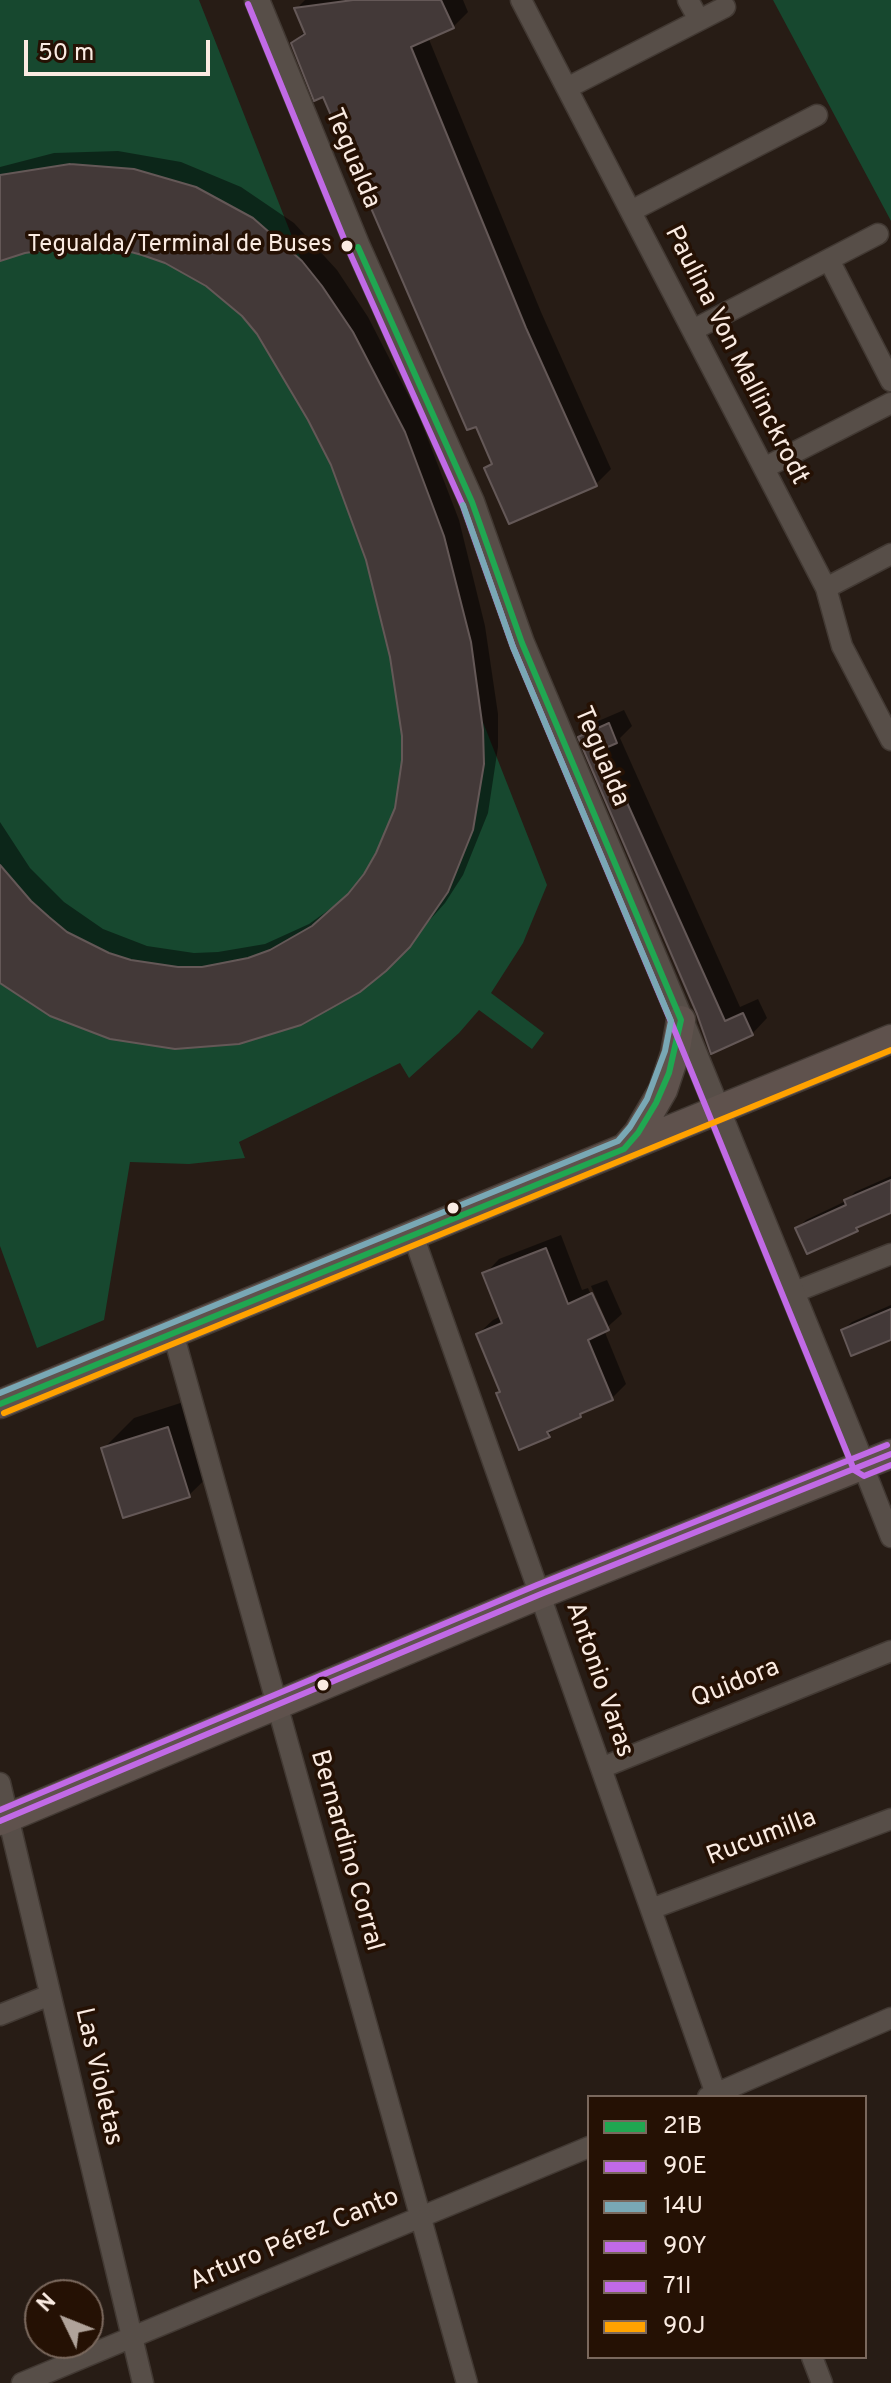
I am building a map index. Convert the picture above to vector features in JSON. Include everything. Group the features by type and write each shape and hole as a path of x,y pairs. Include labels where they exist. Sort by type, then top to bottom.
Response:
{"main road":[{"path":"624,1149 638,1133 663,1090 675,1054 681,1020"},
{"path":"0,1404 891,1039"},
{"path":"4,1820 541,1594 891,1454"}],"street":[{"name":"Tegualda","path":"257,0 352,234 472,502 516,629 681,1020 891,1537"},
{"name":"Paulina Von Mallinckrodt","path":"521,0 826,588 842,646 885,714 891,740"},
{"path":"688,0 699,20"},
{"path":"567,88 725,7"},
{"path":"631,211 817,115"},
{"path":"693,330 878,234"},
{"path":"829,260 891,381"},
{"path":"764,468 891,403"},
{"path":"826,588 891,554"},
{"name":"Antonio Varas","path":"413,1235 714,2095"},
{"path":"792,1293 891,1254"},
{"name":"Bernardino Corral","path":"173,1333 467,2383"},
{"name":"Quidora","path":"601,1768 891,1651"},
{"name":"Las Violetas","path":"0,1783 4,1820 50,1995 143,2383"},
{"name":"Rucumilla","path":"651,1909 891,1819"},
{"path":"0,2015 50,1995"},
{"path":"716,2095 891,2018"},
{"name":"Arturo Pérez Canto","path":"22,2383 587,2148"},
{"path":"813,2359 822,2383"}],"green space":[{"path":"0,0 199,0 547,885 523,943 491,993 544,1033 532,1049 479,1010 459,1033 409,1078 400,1063 239,1142 245,1158 189,1164 130,1162 104,1320 37,1348 0,1246"},
{"path":"773,0 891,0 891,221"}],"building":[{"path":"353,0 441,0 454,28 411,47 526,328 597,486 509,524 484,468 492,464 476,427 467,430 323,97 314,101 291,43 305,34 294,8"},
{"path":"70,164 134,169 196,187 253,218 302,261 353,332 405,432 444,536 471,642 483,730 484,764 473,830 448,892 410,947 360,992 301,1025 239,1044 175,1049 110,1039 50,1016 0,983 0,865 31,901 67,932 109,953 131,960 178,967 202,967 248,958 270,950 312,926 348,894 364,874 395,808 402,760 402,736 390,657 366,560 331,465 257,334 242,316 206,286 165,263 142,255 120,249 72,246 25,253 0,261 0,175"},
{"path":"609,723 617,743 603,749 725,1021 743,1013 753,1035 711,1054 697,1014 578,737"},
{"path":"891,1180 891,1213 807,1254 795,1228 846,1205 844,1200"},
{"path":"546,1248 568,1304 592,1293 609,1330 588,1340 613,1400 580,1414 581,1417 547,1432 550,1437 519,1450 476,1334 502,1323 482,1273"},
{"path":"891,1309 891,1340 851,1356 841,1330"},
{"path":"168,1427 190,1497 123,1518 101,1448"}],"transit line":[{"name":"90E","path":"248,4 349,251 463,506 513,647 672,1024 854,1470 864,1476 891,1465"},
{"name":"21B","path":"0,1404 624,1149 656,1103 669,1073 681,1020 522,643 472,502 358,247"},
{"name":"14U","path":"0,1393 618,1141 647,1099 665,1051 671,1021 513,647 463,505"},
{"name":"90J","path":"4,1413 891,1050"},
{"name":"71I","path":"0,1810 537,1585 887,1445"},
{"name":"90Y","path":"0,1821 541,1594 891,1454"}],"place":[{"name":"Tegualda/Terminal de Buses","path":"347,246"}]}
